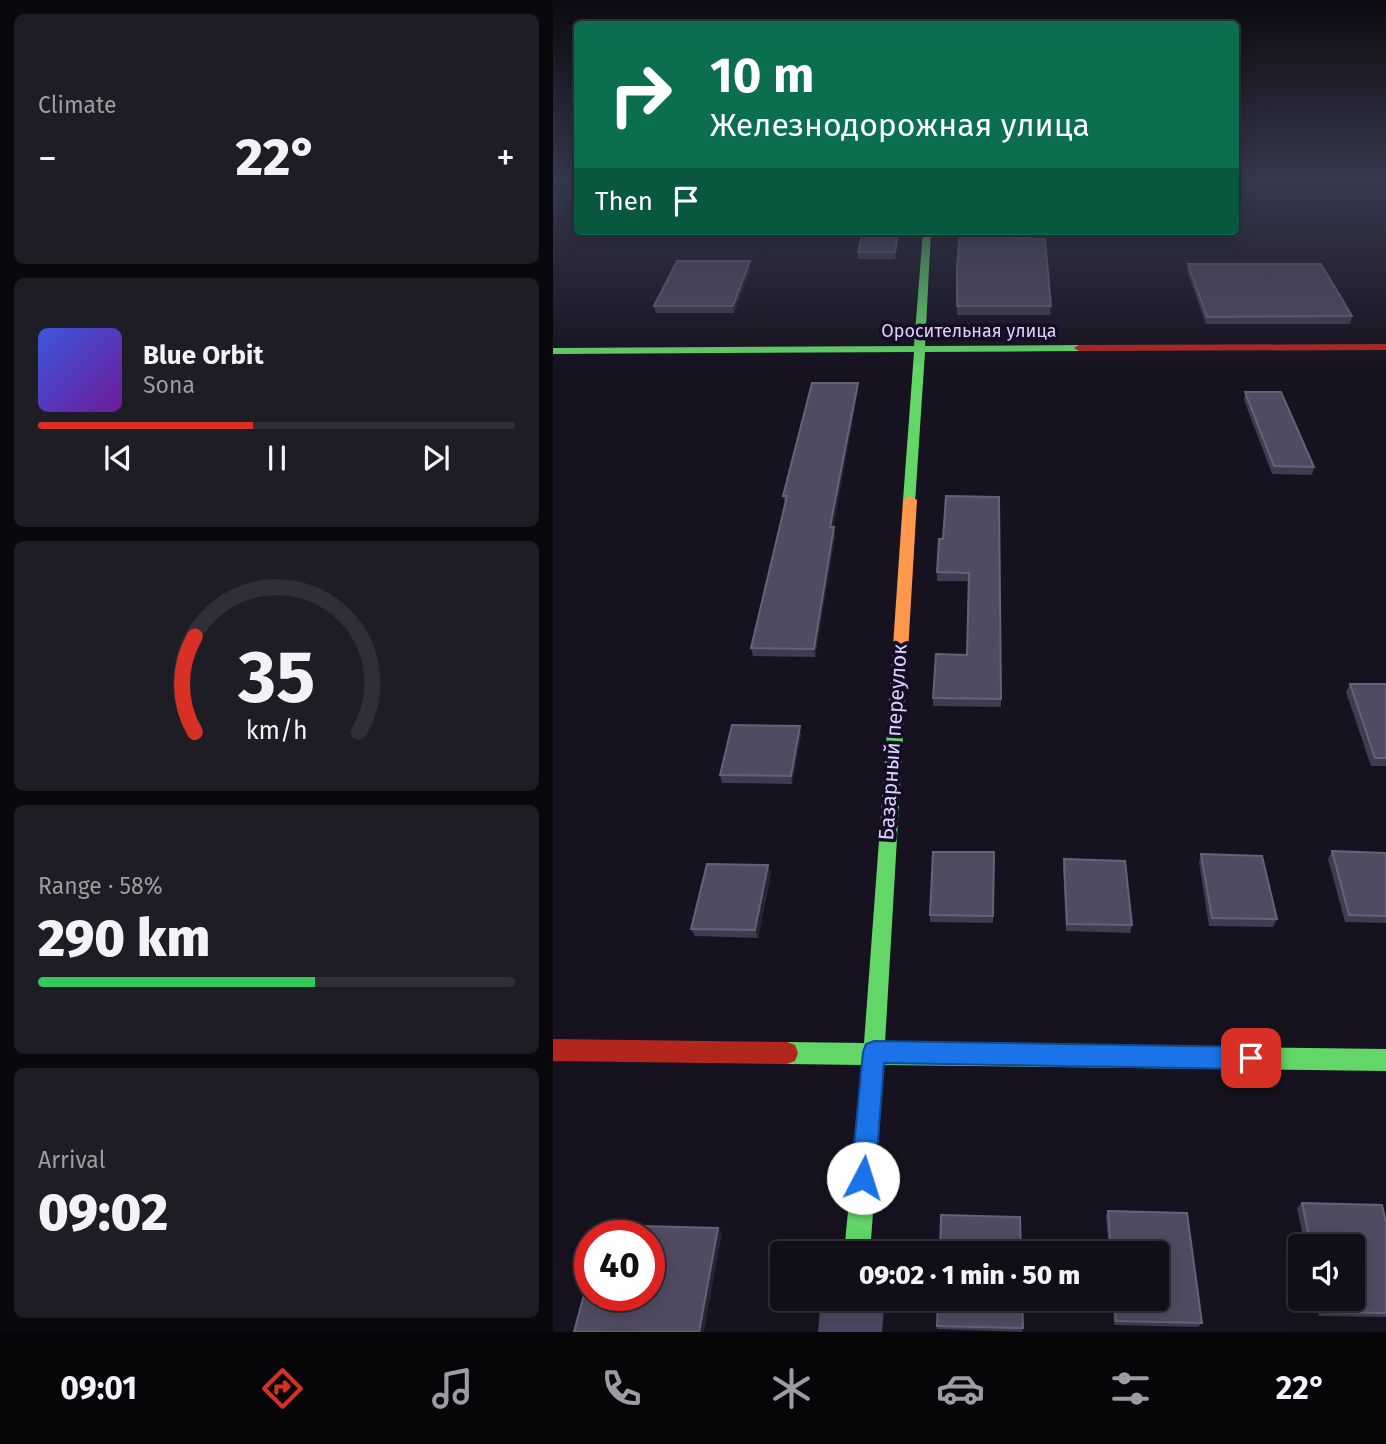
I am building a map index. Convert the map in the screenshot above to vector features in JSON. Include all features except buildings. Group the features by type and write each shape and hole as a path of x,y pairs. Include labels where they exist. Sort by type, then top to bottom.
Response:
{"street":[{"name":"Базарный переулок","path":"858,1241 874,1052 926,243"},
{"name":"Оросительная улица","path":"553,352 1386,347"},
{"path":"553,1050 1386,1060"},
{"path":"850,1332 852,1311"}],"traffic: fast":[{"path":"910,500 926,243"},
{"path":"553,351 1079,348"},
{"path":"858,1241 874,1052 896,719"},
{"path":"787,1053 1386,1060"}],"traffic: slow":[{"path":"896,719 910,500"}],"traffic: jam":[{"path":"1079,348 1386,347"},
{"path":"553,1050 787,1053"}],"route":[{"path":"863,1178 874,1052 1251,1058"}]}
